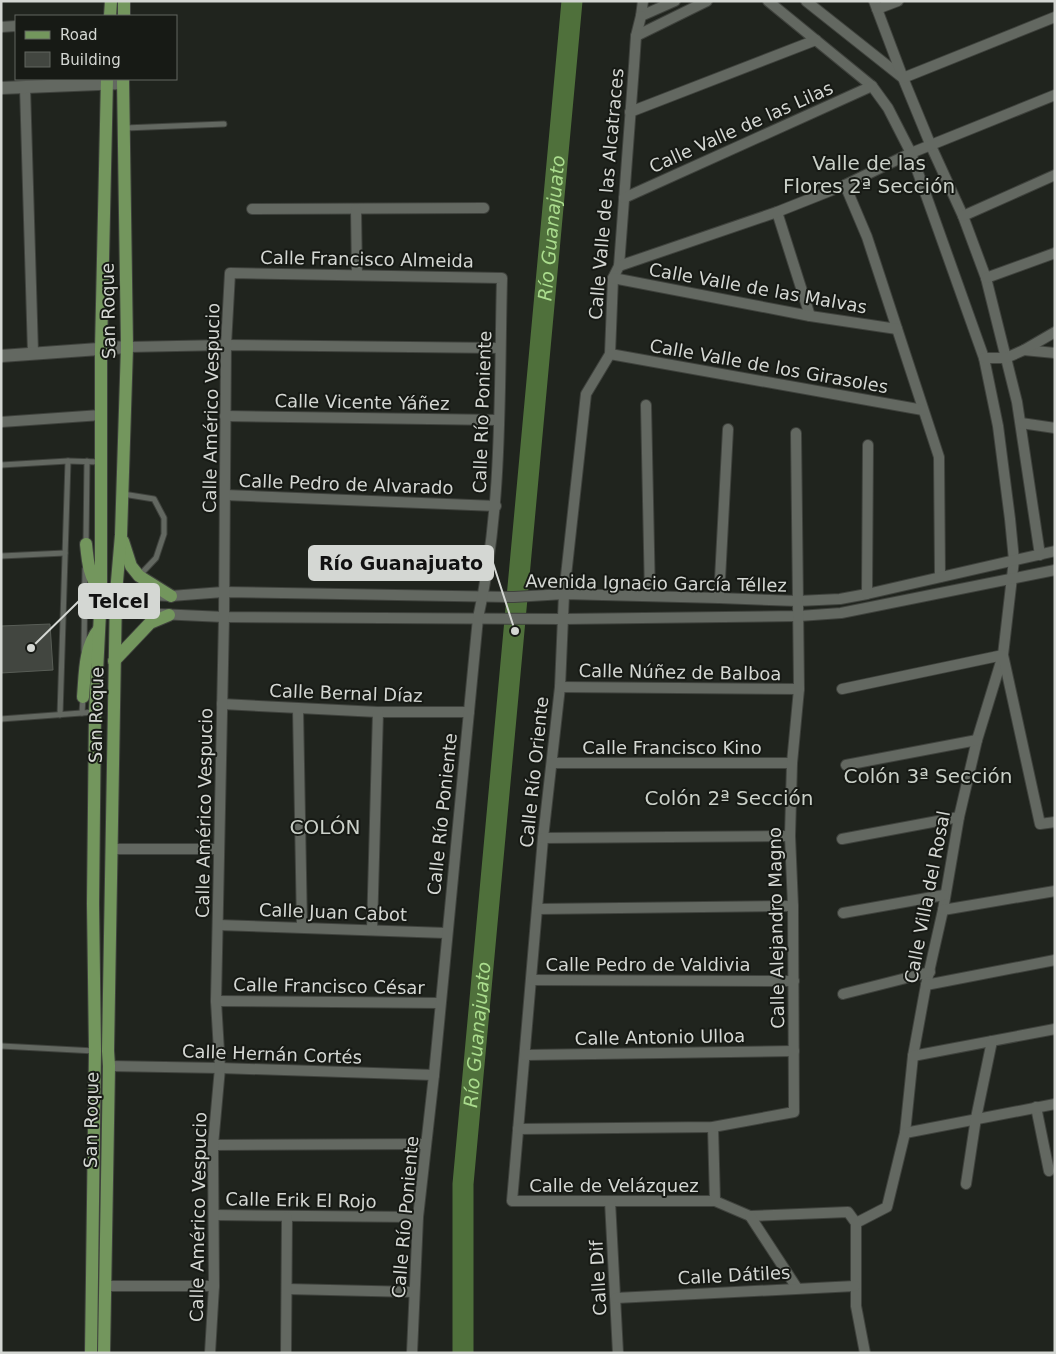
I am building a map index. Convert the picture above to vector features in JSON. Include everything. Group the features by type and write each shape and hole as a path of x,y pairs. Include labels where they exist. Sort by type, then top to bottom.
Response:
{"main road":[{"path":"110,15 111,1"},
{"path":"124,1 124,15"},
{"name":"San Roque","path":"104,1353 106,1286 100,1245 89,713 100,627 101,593 101,349 107,81"},
{"name":"San Roque","path":"91,1353 100,1245 109,1066 114,660 116,594 123,494 127,347 123,81"},
{"path":"121,535 130,566 139,576 171,596"},
{"path":"86,544 92,581 101,593"},
{"path":"114,660 150,623 169,615"},
{"path":"83,697 87,653 92,636 100,627"}],"street":[{"name":"Calle Valle de las Alcatraces","path":"610,354 614,278 619,266 636,36 643,1"},
{"path":"641,16 675,1"},
{"path":"636,36 707,1"},
{"name":"Calle Villa del Rosal","path":"768,1 872,86 888,108 911,153 984,358 998,426 1014,560 1003,655 978,740 959,816 944,895 943,910 926,985 913,1056 905,1133 886,1207 856,1223"},
{"path":"806,1 903,78"},
{"path":"898,1 876,5 903,78 963,216 986,278 1021,423 1040,555"},
{"path":"903,78 1055,17"},
{"path":"1,27 15,26"},
{"path":"630,112 816,40"},
{"path":"1,88 123,81"},
{"name":"Calle Valle de las Lilas","path":"624,198 872,86"},
{"path":"25,87 33,353"},
{"path":"619,266 777,212 844,185 911,153 1055,95"},
{"path":"963,216 1055,175"},
{"path":"844,185 867,237 939,457 940,577"},
{"path":"252,209 484,208"},
{"path":"356,209 357,274"},
{"path":"777,212 810,316"},
{"path":"986,278 1055,252"},
{"name":"Calle Francisco Almeida","path":"230,273 502,278"},
{"name":"Calle Américo Vespucio","path":"210,1353 214,1286 213,1145 220,1068 216,1001 224,617 226,345 230,273"},
{"name":"Calle Río Poniente","path":"412,1353 418,1217 434,1075 446,933 480,618 496,506 502,278"},
{"name":"Calle Valle de las Malvas","path":"614,278 810,316 897,329"},
{"path":"984,358 1006,358 1055,332"},
{"path":"1,356 127,347 226,345 500,348"},
{"path":"1024,350 1055,354"},
{"name":"Calle Valle de los Girasoles","path":"610,354 923,410"},
{"name":"Calle Río Oriente","path":"512,1201 543,838 560,686 558,619 564,594 586,394 610,354"},
{"path":"646,405 650,596"},
{"path":"1,422 101,415"},
{"name":"Calle Vicente Yáñez","path":"225,416 498,420"},
{"path":"1021,423 1055,428"},
{"path":"719,598 728,429"},
{"name":"Calle Alejandro Magno","path":"518,1129 713,1126 794,1112 793,906 790,836 792,763 799,689 796,433"},
{"path":"867,594 868,445"},
{"name":"Calle Pedro de Alvarado","path":"225,496 496,506"},
{"name":"Avenida Ignacio García Téllez","path":"101,593 171,596 223,592 514,597 564,594 798,601 840,599 867,594 1055,551"},
{"name":"Avenida Ignacio García Téllez","path":"100,612 224,617 558,619 799,616 841,613 1055,570"},
{"path":"842,689 1003,655 1040,824 1055,822"},
{"name":"Calle Núñez de Balboa","path":"560,686 799,689"},
{"name":"Calle Bernal Díaz","path":"222,704 378,712 469,712"},
{"path":"298,709 302,927"},
{"path":"372,930 378,712"},
{"path":"846,765 978,740"},
{"name":"Calle Francisco Kino","path":"552,763 792,763"},
{"path":"842,839 959,816"},
{"path":"543,838 790,836"},
{"path":"111,849 219,849"},
{"path":"943,910 1055,891"},
{"path":"843,913 944,895"},
{"path":"538,909 793,906"},
{"name":"Calle Juan Cabot","path":"218,925 446,933"},
{"path":"926,985 1055,960"},
{"path":"843,994 930,972"},
{"name":"Calle Pedro de Valdivia","path":"532,980 794,981"},
{"name":"Calle Francisco César","path":"216,1001 440,1003"},
{"path":"913,1056 1055,1029"},
{"path":"966,1184 976,1118 992,1041"},
{"name":"Calle Antonio Ulloa","path":"525,1055 794,1052"},
{"name":"Calle Hernán Cortés","path":"109,1066 434,1075"},
{"path":"905,1133 1055,1104"},
{"path":"1036,1107 1049,1171"},
{"path":"713,1126 715,1202 750,1216 848,1212 856,1223 856,1306 865,1353"},
{"path":"213,1145 426,1144"},
{"name":"Calle de Velázquez","path":"512,1201 715,1202"},
{"name":"Calle Dif","path":"610,1201 618,1353"},
{"name":"Calle Erik El Rojo","path":"214,1215 418,1217"},
{"path":"750,1216 797,1288"},
{"path":"286,1353 287,1217"},
{"path":"106,1286 214,1286"},
{"name":"Calle Dátiles","path":"616,1298 855,1286"},
{"path":"287,1289 414,1292"}],"lane":[{"path":"124,128 224,124"},
{"path":"1,465 68,461 101,462"},
{"path":"60,715 68,461"},
{"path":"1,718 89,713 83,697 87,461"},
{"path":"123,494 154,500 164,518 164,534 156,558 139,576"},
{"path":"1,556 65,552"},
{"path":"1,1046 95,1051"}],"building":[{"path":"50,624 53,670 1,673 1,626"}],"waterway":[{"name":"Río Guanajuato","path":"463,1353 463,1184 572,1"}],"place":[{"name":"Río Guanajuato","path":"515,631"},
{"name":"Telcel","path":"31,648"}],"district":[{"name":"Valle de las Flores 2ª Sección","path":"869,174"},
{"name":"Colón 3ª Sección","path":"928,776"},
{"name":"Colón 2ª Sección","path":"729,798"},
{"name":"COLÓN","path":"325,827"}]}
